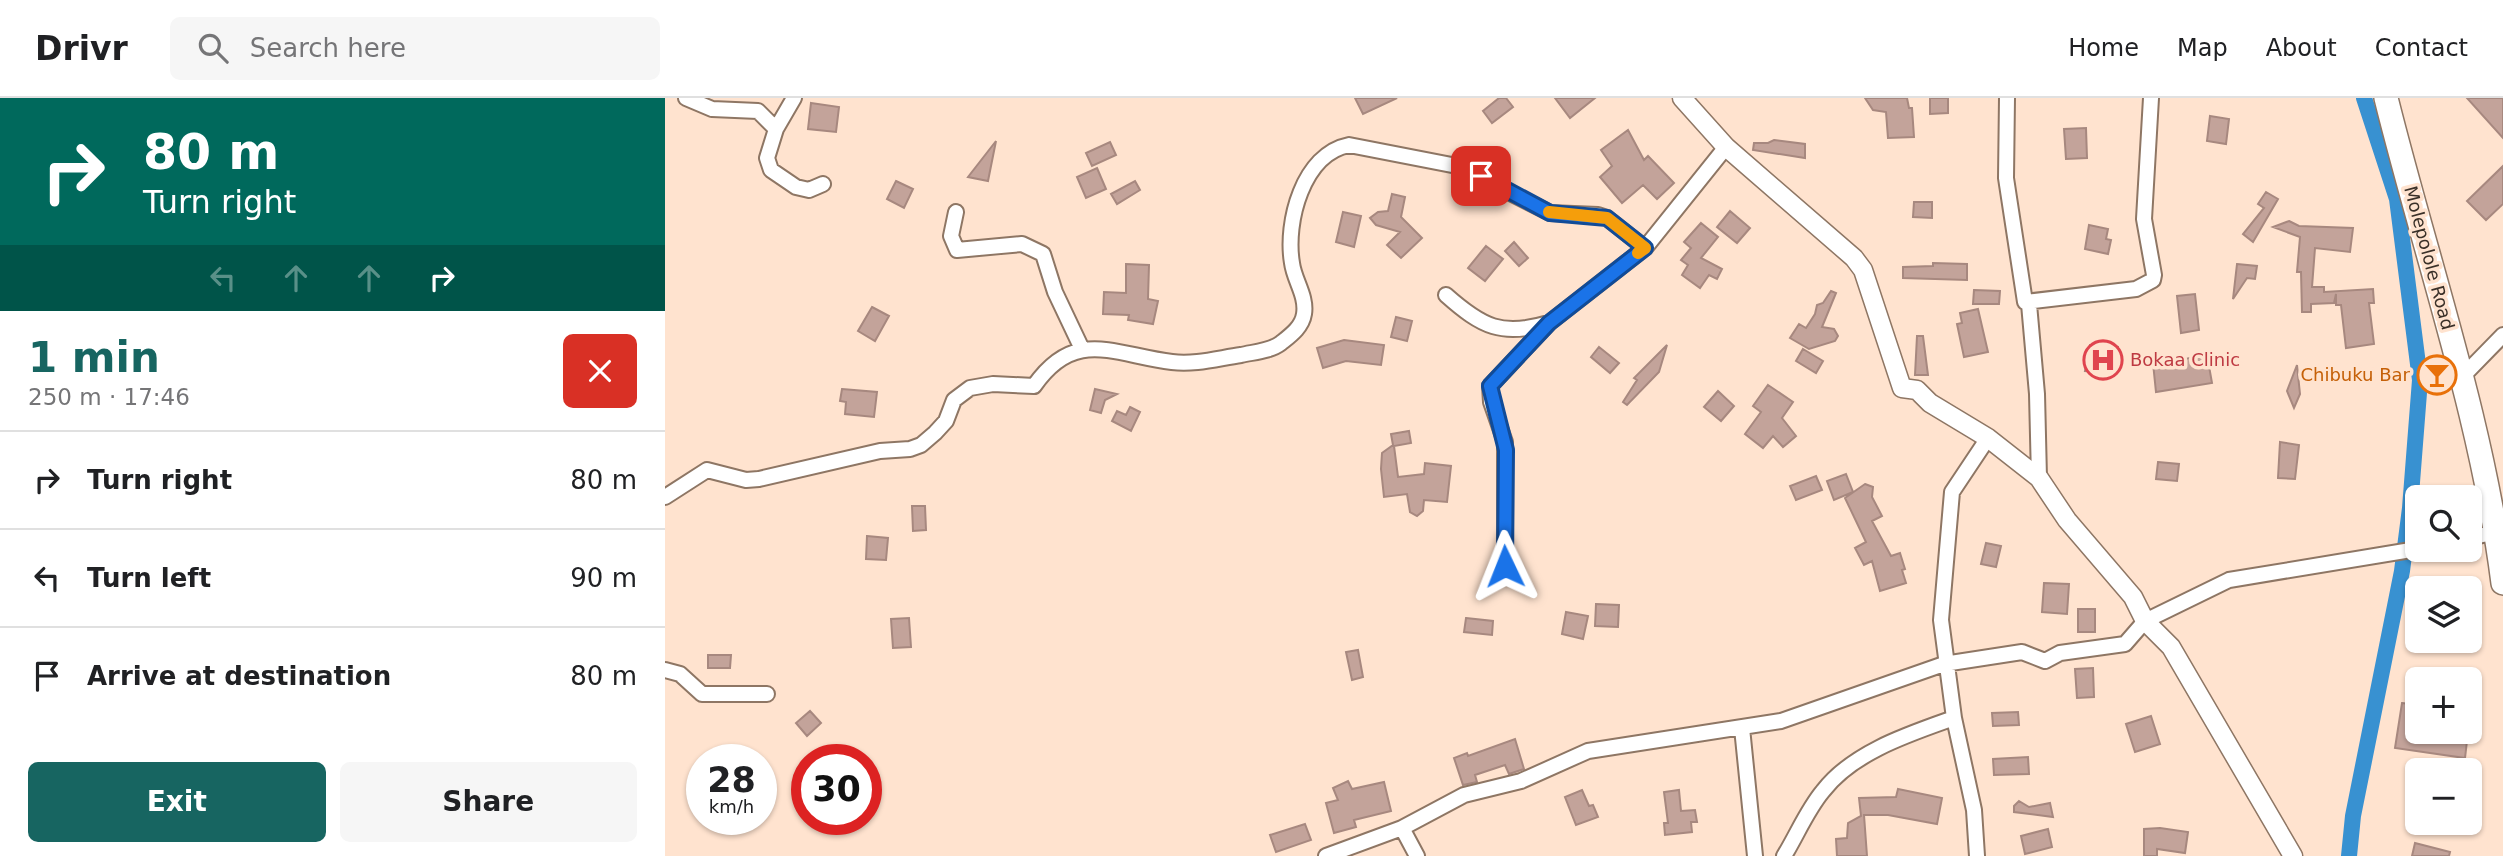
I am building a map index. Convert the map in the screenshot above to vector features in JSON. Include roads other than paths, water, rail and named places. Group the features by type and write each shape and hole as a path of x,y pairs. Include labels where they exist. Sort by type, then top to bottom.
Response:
{"main road":[{"name":"Molepolole Road","path":"2386,98 2462,377 2497,531 2503,583"}],"street":[{"path":"686,98 712,109 758,111 776,129"},
{"path":"794,98 776,129 767,158 771,170 796,187 809,190 823,184"},
{"path":"1682,98 1725,148 1854,258 1863,270 1902,388 1917,390 1930,403 1988,438 2039,478 2067,520 2133,597 2145,621 2171,647 2293,856"},
{"path":"2007,98 2006,178 2025,302 2029,304 2035,368 2039,478"},
{"path":"2025,302 2136,289 2153,280 2144,219 2156,100"},
{"path":"665,497 707,470 745,481 880,451 921,445 946,421 954,400 970,388 993,384 1034,386 1057,359 1082,349 1106,348 1185,363 1257,352 1278,345 1299,328 1304,316 1304,302 1291,263 1291,227 1301,192 1321,158 1336,147 1349,145 1457,166 1550,213 1598,215 1607,218 1645,248"},
{"path":"1505,566 1506,450 1490,386 1549,323 1645,248 1725,148"},
{"path":"956,212 951,236 957,250 1022,244 1044,254 1055,292 1082,349"},
{"path":"1446,295 1472,318 1495,328 1522,331 1549,323"},
{"path":"2462,377 2503,335"},
{"path":"1977,856 1974,810 1944,664 1941,620 1952,492 1988,438"},
{"path":"2482,535 2497,531"},
{"path":"1326,856 1402,828 1464,795 1521,781 1588,751 1781,721 1944,664 2022,652 2045,661 2060,653 2115,648 2125,644 2145,621 2229,580 2405,550"},
{"path":"665,670 680,674 702,694 767,694"},
{"path":"1784,856 1822,792 1840,772 1911,733 1954,718"},
{"path":"1742,728 1755,856"},
{"path":"1402,828 1417,856"}],"waterway":[{"path":"2349,856 2353,816 2402,571 2420,380 2397,199 2364,98"}],"place":[{"name":"Bokaa Clinic","path":"2103,360"},
{"name":"Chibuku Bar","path":"2437,375"}]}
